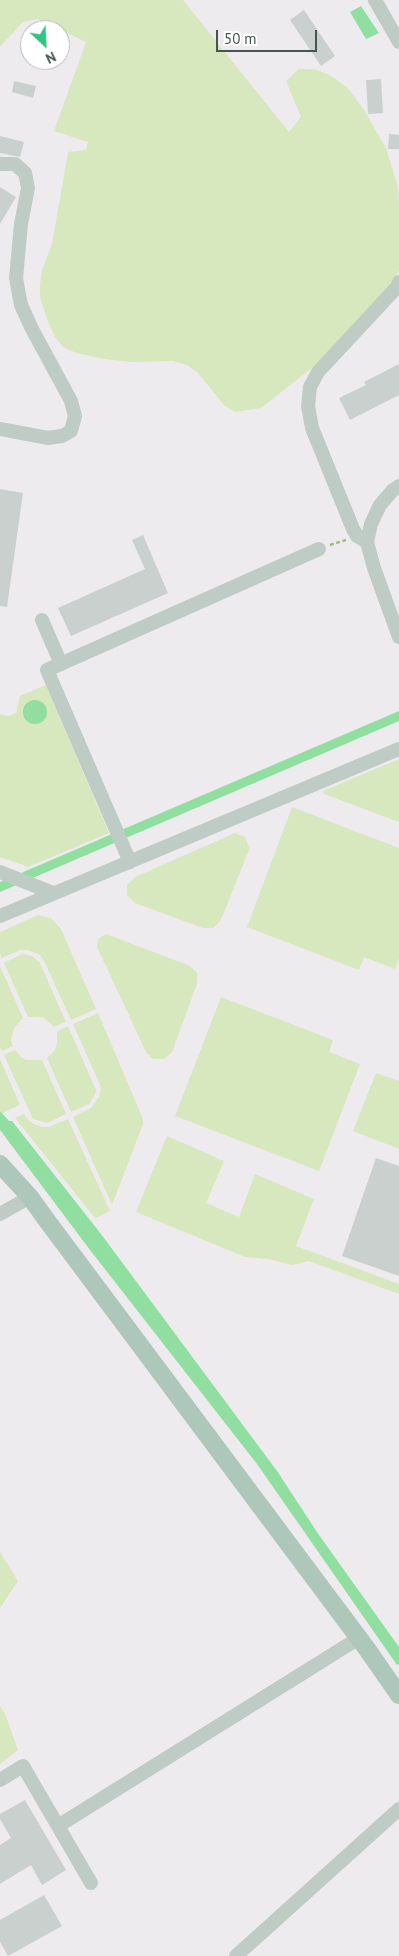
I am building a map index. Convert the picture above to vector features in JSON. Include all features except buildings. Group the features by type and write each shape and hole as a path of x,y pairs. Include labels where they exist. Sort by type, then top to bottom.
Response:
{"main road":[{"path":"0,1164 30,1197 359,1638 399,1695"}],"street":[{"path":"375,0 399,42"},
{"path":"0,164 15,164 25,173 28,188 21,224 16,278 21,305 71,401 75,416 71,431 62,436 48,438 0,429"},
{"path":"399,282 397,287 318,372 310,388 308,406 312,428 362,539 399,637"},
{"path":"362,539 380,504 399,486"},
{"path":"130,862 47,670 319,548"},
{"path":"42,620 60,664"},
{"path":"0,916 399,748"},
{"path":"4,874 53,893"},
{"path":"0,1214 30,1197"},
{"path":"58,1826 359,1638"},
{"path":"0,1780 23,1766 91,1883"},
{"path":"236,1956 399,1809"}],"path":[{"path":"319,548 362,539"}],"shaded area":[{"path":"0,0 183,0 289,132 301,117 286,81 299,69 314,69 330,75 348,88 364,110 386,148 397,184 399,198 399,270 389,290 331,353 261,408 235,412 224,405 198,373 187,365 173,361 131,362 104,359 64,348 55,337 49,324 40,298 40,284 42,270 52,244 68,152 86,150 88,142 54,131 86,42 70,34 70,20 20,20 20,25 0,47"},
{"path":"361,6 379,33 366,39 350,12"},
{"path":"46,685 109,833 28,867 0,857 0,714 9,716 16,713 20,696"},
{"path":"35,700 44,703 47,712 44,721 35,724 26,721 23,712 26,703"},
{"path":"399,711 399,721 0,892 0,882"},
{"path":"399,759 399,822 324,794 323,791"},
{"path":"292,807 399,848 399,958 395,969 364,957 359,970 247,927"},
{"path":"235,833 245,837 249,847 248,852 221,920 213,928 203,928 135,903 127,895 127,885 135,877"},
{"path":"38,915 51,918 61,929 96,1009 71,1020 40,955 28,950 20,950 2,958 0,954 0,932"},
{"path":"106,934 190,966 197,973 197,984 172,1052 164,1059 153,1059 146,1052 97,947 98,939"},
{"path":"22,954 32,956 40,963 66,1022 54,1027 43,1017 28,1017 4,963"},
{"path":"0,966 23,1018 14,1028 11,1040 13,1046 2,1051 0,1047"},
{"path":"221,997 333,1040 329,1052 360,1064 319,1171 175,1116"},
{"path":"98,1013 143,1119 143,1124 112,1205 73,1117 91,1108 99,1097 101,1090 73,1024"},
{"path":"68,1026 96,1090 89,1104 71,1112 47,1058 55,1050 57,1032"},
{"path":"15,1050 26,1060 42,1060 66,1114 47,1123 33,1119 4,1055"},
{"path":"0,1059 20,1105 2,1113 0,1111"},
{"path":"376,1073 399,1081 399,1149 353,1131"},
{"path":"0,1111 9,1121 12,1121 101,1234 277,1471 319,1535 399,1647 399,1664 397,1665 257,1464 90,1250 0,1130"},
{"path":"24,1114 30,1122 42,1127 49,1127 68,1119 110,1211 95,1218 15,1118"},
{"path":"167,1136 224,1161 206,1203 239,1217 255,1174 314,1199 296,1246 399,1284 399,1294 309,1261 292,1265 269,1259 245,1257 136,1212"},
{"path":"0,1552 18,1581 0,1608"},
{"path":"0,1706 6,1716 18,1750 0,1764"}]}
